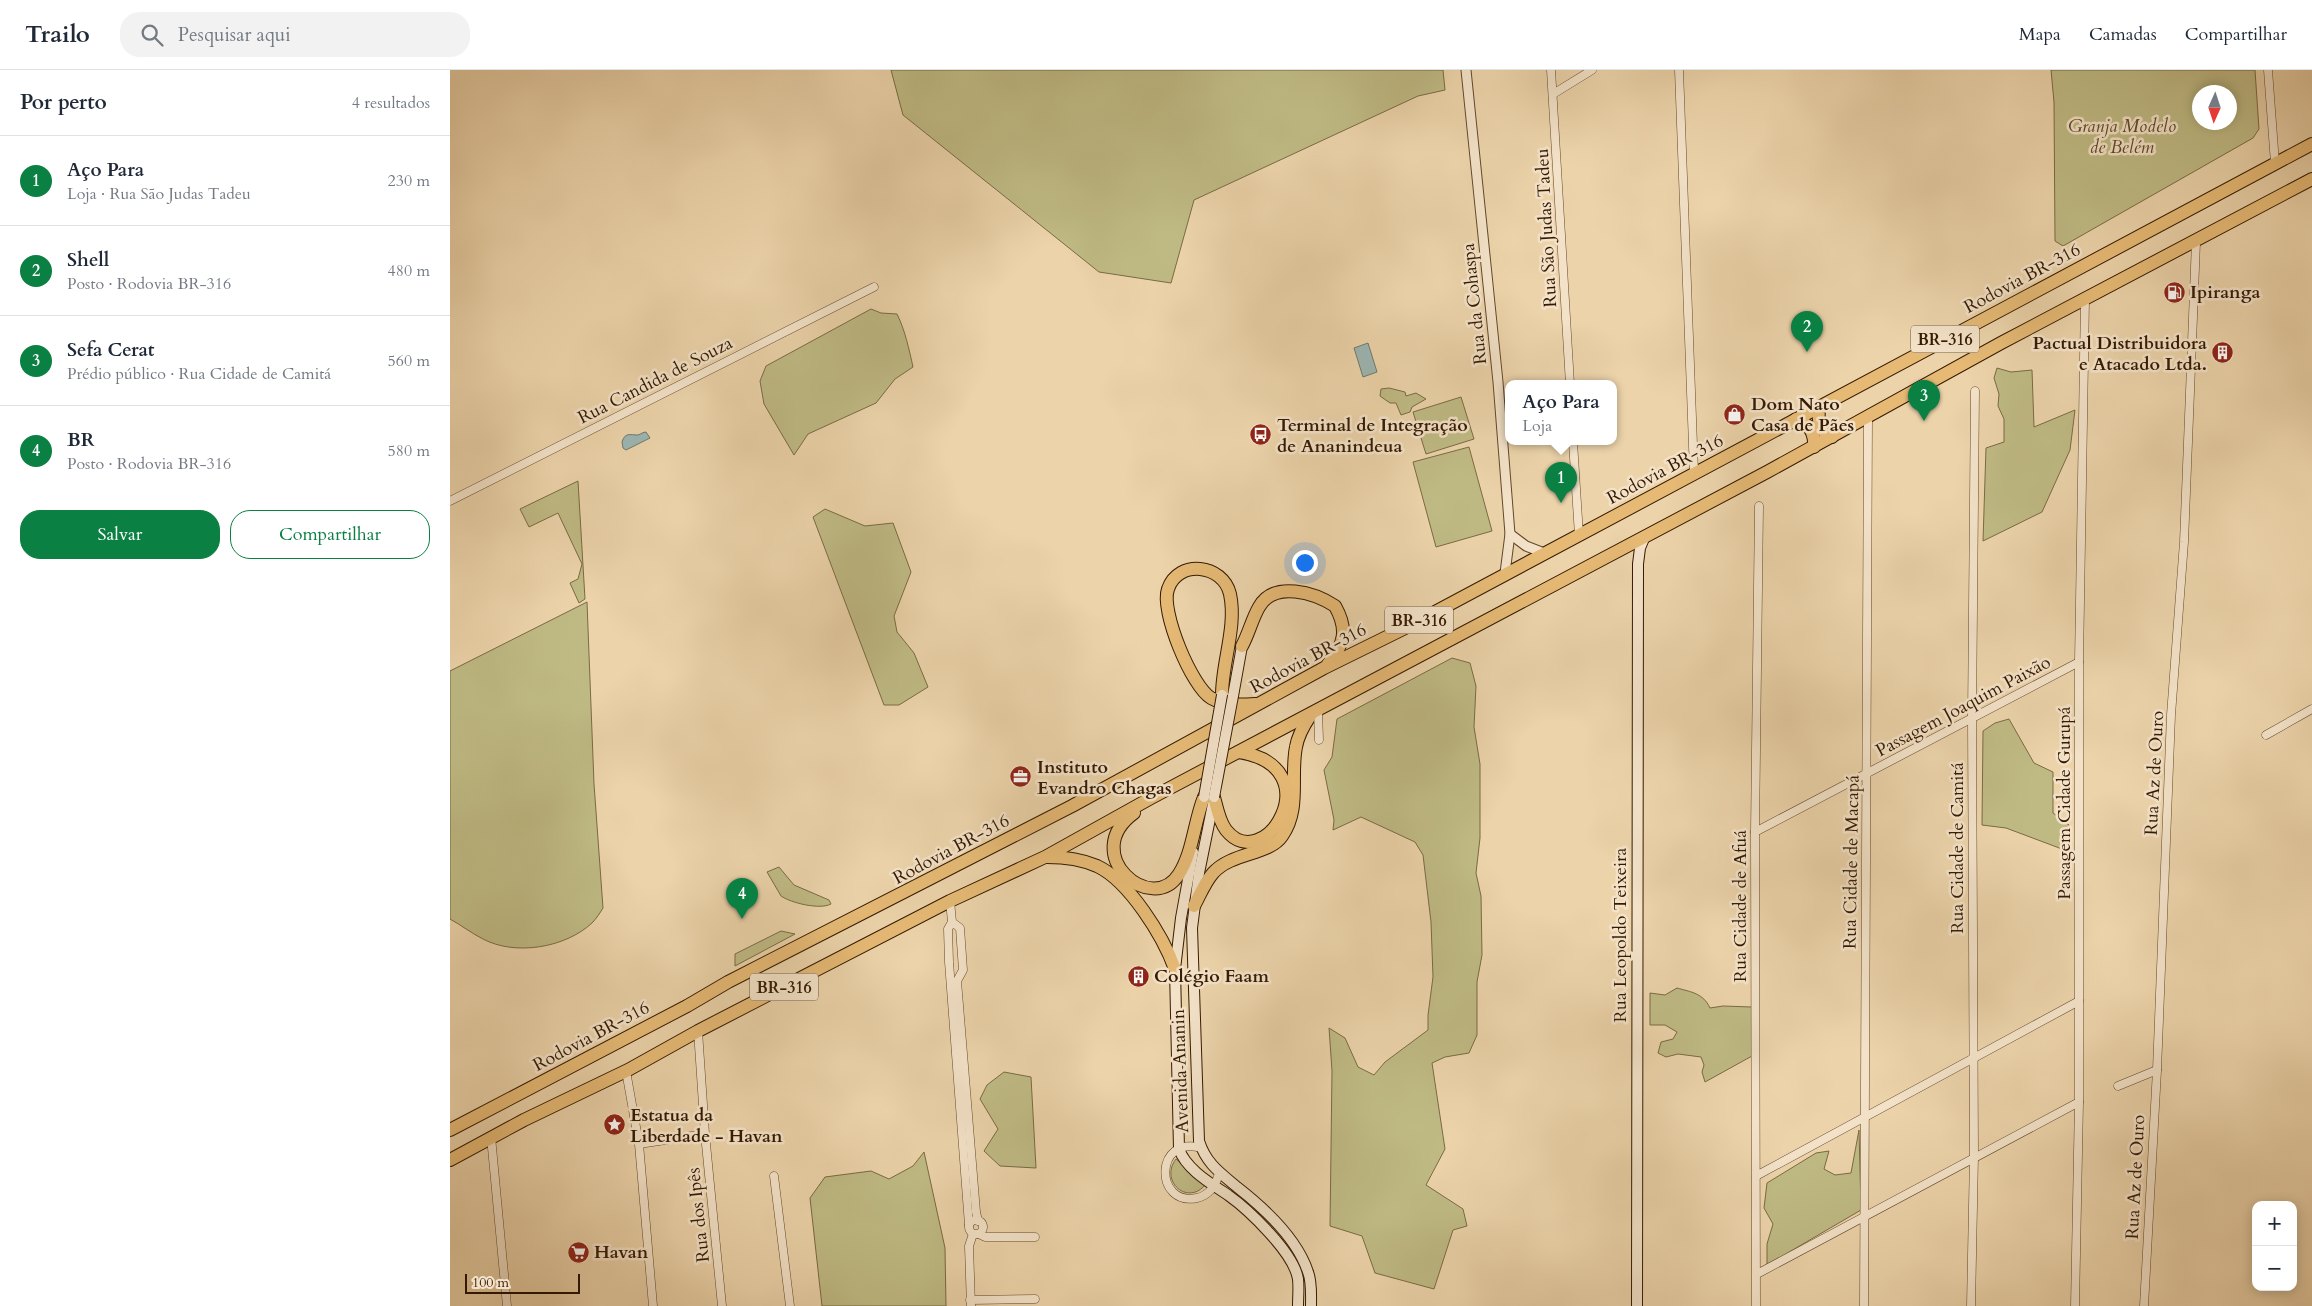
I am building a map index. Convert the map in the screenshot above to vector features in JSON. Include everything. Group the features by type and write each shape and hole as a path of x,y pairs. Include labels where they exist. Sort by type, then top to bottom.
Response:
{"highway":[{"name":"Rodovia BR-316","path":"450,1130 687,1006 728,982 1113,785 1231,720 1258,703 1407,627 1694,472 1820,407 2312,144"},
{"name":"BR-316","path":"450,1160 491,1137 626,1071 698,1031 950,901 1045,857 1151,798 1814,447 2001,342 2196,242 2312,179"},
{"path":"1820,407 1818,419 1820,427 1832,437"},
{"path":"1796,419 1810,428 1815,439 1814,447"},
{"path":"1227,696 1222,676 1232,621 1230,595 1221,578 1214,572 1190,569 1179,574 1171,582 1165,602 1172,630 1200,688 1211,698 1226,703 1258,703"},
{"path":"1242,646 1259,606 1266,598 1281,592 1312,594 1336,606 1345,629 1343,641 1336,654 1324,668"},
{"path":"1194,906 1213,873 1225,863 1243,854 1272,845 1281,838 1292,814 1294,802 1297,740 1314,713"},
{"path":"1151,798 1126,818 1116,832 1113,851 1115,861 1126,876 1140,886 1155,888 1165,886 1178,876 1190,848 1197,816 1209,797 1226,829 1238,839 1263,838 1276,828 1283,814 1285,803 1285,787 1282,777 1268,761 1239,752"},
{"path":"1045,857 1069,858 1086,862 1098,866 1113,876 1152,922 1166,945 1175,969"}],"main road":[{"name":"Rua Leopoldo Teixeira","path":"1637,1306 1638,564 1640,548 1645,536"},
{"path":"1620,550 1632,556 1638,564"},
{"name":"Avenida Ananin","path":"1242,646 1227,696 1209,797 1194,906 1194,1035 1199,1134 1202,1148 1210,1164 1258,1205 1279,1227 1299,1254 1310,1279 1311,1306"},
{"name":"Avenida Ananin","path":"1209,797 1181,918 1175,969 1178,1148 1187,1163 1214,1186 1236,1201 1256,1221 1288,1259 1298,1278 1298,1306"}],"street":[{"name":"Rua da Cohaspa","path":"1466,70 1498,382 1510,534 1505,573"},
{"name":"Rua São Judas Tadeu","path":"1551,70 1570,380"},
{"path":"1553,94 1592,70"},
{"path":"1680,70 1694,472"},
{"path":"2268,70 2274,163"},
{"name":"Rua Az de Ouro","path":"2144,1306 2157,1070 2171,715 2184,542 2196,242"},
{"name":"Rua Candida de Souza","path":"450,501 874,287"},
{"name":"Passagem Cidade Gurupá","path":"2075,1306 2079,1102 2079,662 2085,299"},
{"name":"Rua Cidade de Camitá","path":"1971,1306 1974,1156 1972,717 1976,390"},
{"name":"Rua Cidade de Macapá","path":"1864,1306 1863,1117 1867,772 1868,417"},
{"path":"1573,445 1579,535"},
{"name":"Rua Cidade de Afuá","path":"1756,1306 1755,832 1759,506"},
{"path":"1510,534 1526,546 1544,553"},
{"name":"Passagem Joaquim Paixão","path":"1755,832 2079,662"},
{"path":"2266,735 2312,709"},
{"path":"1314,713 1320,740"},
{"path":"950,901 952,922 948,929 949,944 976,1212 978,1221 983,1227 969,1246 971,1303 1035,1299"},
{"path":"952,922 960,928 963,970 954,981 969,1230 985,1237 1035,1237"},
{"path":"949,944 961,944"},
{"path":"1756,1176 2079,1001"},
{"name":"Rua dos Ipês","path":"698,1031 704,1134 722,1306"},
{"path":"2118,1086 2157,1070"},
{"path":"626,1071 638,1144 653,1306"},
{"path":"1757,1274 1974,1156 2079,1102"},
{"path":"638,1144 704,1134"},
{"path":"491,1137 507,1306"},
{"path":"1202,1148 1194,1146 1178,1148 1168,1159 1164,1174 1166,1181 1175,1193 1193,1199 1202,1197 1214,1186 1219,1173"},
{"path":"774,1176 790,1306"},
{"path":"969,1225 973,1221 978,1221"}],"green space":[{"path":"891,70 1443,70 1445,90 1418,96 1194,200 1171,283 1099,272 903,115"},
{"name":"Granja Modelo de Belém","path":"2051,70 2255,70 2259,129 2253,138 2063,246 2055,241 2054,102"},
{"path":"871,309 881,313 897,314 905,333 913,367 895,379 876,403 808,434 794,455 764,404 760,381 766,366"},
{"path":"1997,368 2011,372 2032,370 2034,427 2075,410 2070,450 2042,512 1983,541 1986,448 2004,442 2004,419 1998,406 1999,394 1994,378"},
{"path":"1389,388 1405,392 1406,396 1416,393 1426,399 1412,407 1410,412 1401,415 1396,403 1390,403 1380,396 1381,389"},
{"path":"1461,397 1474,439 1426,454 1413,412"},
{"path":"1469,447 1492,531 1436,547 1413,462"},
{"path":"578,481 585,599 579,603 570,583 578,579 582,564 558,513 529,527 520,509"},
{"path":"825,509 865,526 893,523 911,572 894,616 897,632 914,653 928,687 899,705 884,705 813,517"},
{"path":"587,602 594,784 603,908 581,932 554,944 524,948 496,944 479,937 450,919 450,671"},
{"path":"1452,658 1470,663 1476,686 1474,727 1480,764 1480,838 1476,873 1481,896 1482,955 1477,982 1477,1035 1469,1053 1445,1057 1432,1063 1445,1149 1426,1185 1463,1209 1467,1226 1453,1230 1434,1289 1375,1273 1362,1236 1330,1226 1332,1071 1329,1028 1345,1038 1358,1067 1374,1075 1385,1062 1428,1030 1433,977 1431,922 1423,855 1415,842 1361,817 1333,830 1334,820 1324,770 1332,757 1337,719"},
{"path":"2009,719 2034,763 2053,772 2053,813 2069,825 2070,852 2006,828 1982,825 1983,731 1995,723"},
{"path":"779,867 794,885 829,900 831,904 826,906 806,905 781,896 767,872"},
{"path":"781,931 795,934 735,966 735,954"},
{"path":"1677,988 1700,996 1710,1008 1723,1006 1752,1007 1752,1056 1705,1082 1702,1072 1704,1065 1701,1057 1678,1054 1666,1057 1658,1053 1661,1042 1673,1039 1677,1032 1665,1025 1650,1025 1650,993 1665,995"},
{"path":"1004,1072 1031,1077 1036,1168 1000,1166 984,1151 998,1129 980,1099 987,1085"},
{"path":"1859,1130 1861,1210 1767,1265 1767,1244 1773,1224 1764,1208 1767,1183 1816,1153 1829,1151 1824,1169 1835,1175 1851,1173"},
{"path":"924,1152 945,1248 946,1306 822,1306 810,1198 825,1177 871,1171 889,1179 913,1166"},
{"path":"1176,1159 1206,1184 1199,1190 1191,1193 1184,1192 1178,1188 1173,1183 1171,1175"}],"water":[{"path":"1368,343 1377,372 1363,377 1354,348"},
{"path":"646,432 650,438 626,450 623,448 622,442 626,435 638,435"}],"place":[{"name":"Ipiranga","path":"2174,292"},
{"name":"Shell","path":"1807,352"},
{"name":"Pactual Distribuidora e Atacado Ltda.","path":"2223,353"},
{"name":"Dom Nato Casa de Pães","path":"1735,414"},
{"name":"Sefa Cerat","path":"1924,421"},
{"name":"Terminal de Integração de Ananindeua","path":"1261,435"},
{"name":"Aço Para","path":"1561,503"},
{"name":"Instituto Evandro Chagas","path":"1021,777"},
{"name":"BR","path":"742,919"},
{"name":"Colégio Faam","path":"1138,976"},
{"name":"Estatua da Liberdade - Havan","path":"614,1125"},
{"name":"Havan","path":"578,1252"}]}
